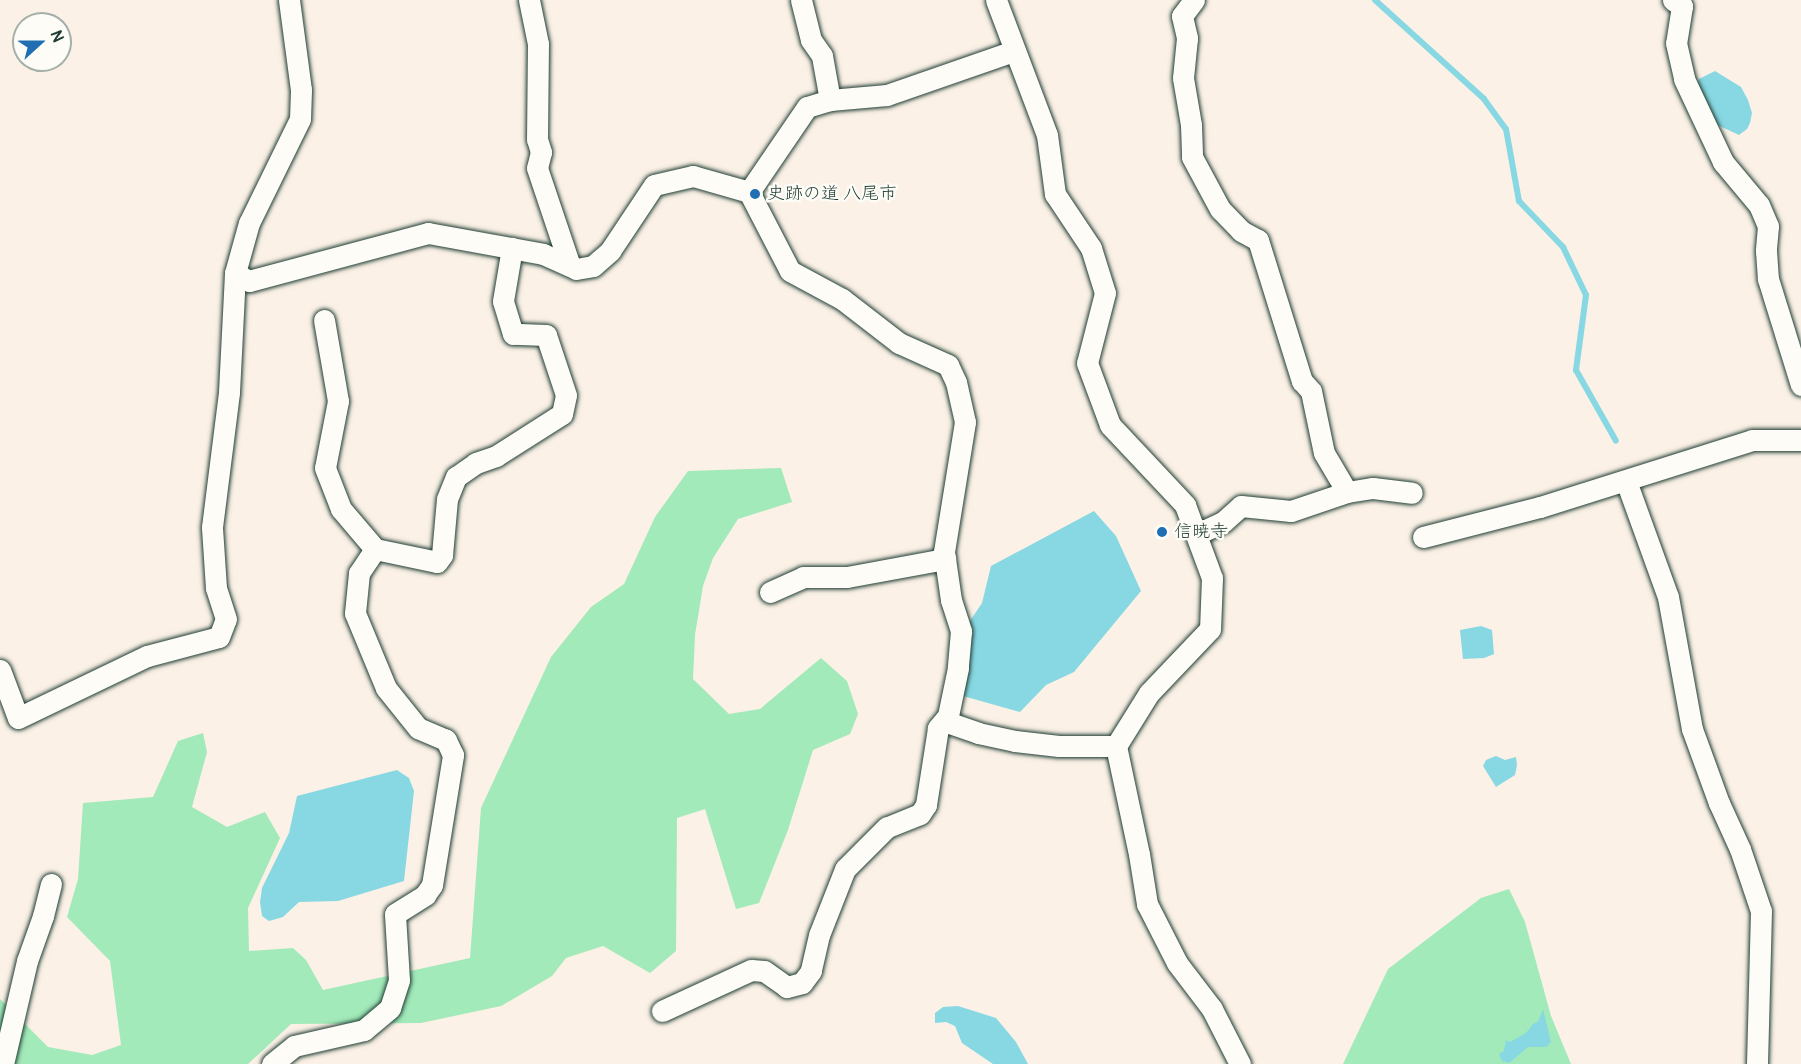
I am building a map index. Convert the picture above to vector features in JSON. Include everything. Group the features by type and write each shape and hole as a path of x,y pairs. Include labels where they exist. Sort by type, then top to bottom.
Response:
{"street":[{"path":"0,670 18,718 147,656 219,637 226,619 216,588 212,526 229,392 235,273 249,223 300,118 301,90 289,0"},
{"path":"529,0 538,44 537,139 541,152 537,168 570,266"},
{"path":"801,0 811,40 822,56 830,100"},
{"path":"996,0 1013,51 1047,135 1055,194 1091,248 1105,293 1087,363 1110,424 1185,505 1212,578 1210,629 1149,693 1116,746 1147,904 1177,963 1212,1009 1240,1064"},
{"path":"1194,0 1182,16 1187,38 1183,78 1191,125 1192,158 1220,209 1241,231 1258,240 1302,381 1311,391 1324,453 1347,492"},
{"path":"1673,0 1682,6 1676,43 1684,79 1723,162 1760,205 1768,226 1766,250 1768,279 1801,385"},
{"path":"750,192 807,107 830,100 887,95 1013,51"},
{"path":"235,273 249,281 428,233 543,254 576,269 593,266 610,251 654,185 693,176 750,192 790,271 842,299 899,343 948,365 956,382 965,422 945,559 951,600 961,631 958,668 948,716 938,728 926,805 920,814 887,827 845,868 819,935 811,971 802,983 787,987 764,971 751,970 662,1011"},
{"path":"324,320 338,401 325,468 341,509 375,549 436,562 442,555 447,499 456,477 476,463 496,456 562,414 566,395 546,335 513,334 503,301 512,248"},
{"path":"1423,537 1468,527 1626,481 1752,440 1801,440"},
{"path":"1626,481 1668,597 1692,729 1719,803 1740,849 1761,911 1756,1064"},
{"path":"1197,534 1223,522 1241,506 1291,511 1347,492 1373,488 1412,493"},
{"path":"272,1064 294,1046 364,1030 390,1008 399,980 395,914 425,896 432,885 453,755 446,740 418,728 386,688 355,613 359,573 375,549"},
{"path":"770,592 803,578 847,577 945,559"},
{"path":"944,721 978,733 1014,741 1059,746 1116,746"},
{"path":"3,1064 27,961 43,916 51,884"}],"green space":[{"path":"781,468 792,502 738,519 713,558 703,586 695,635 693,679 729,714 760,709 821,658 847,681 858,714 850,734 813,750 788,830 759,903 736,909 705,809 677,818 676,951 650,973 603,946 566,958 552,976 501,1006 421,1023 291,1024 248,1064 0,1064 0,999 48,1047 92,1055 121,1045 110,961 67,917 78,879 83,803 153,797 178,741 203,733 207,752 192,807 227,827 265,812 280,838 248,908 249,951 293,948 306,960 323,990 470,958 481,808 551,657 591,607 624,584 655,517 688,471"},
{"path":"1509,889 1525,922 1551,1016 1571,1064 1343,1064 1388,969 1481,898"}],"water":[{"path":"1715,71 1741,87 1748,100 1752,113 1750,123 1747,129 1739,135 1711,122 1704,96 1697,85 1699,79"},
{"path":"1094,511 1116,536 1141,591 1074,672 1046,685 1020,712 963,696 970,621 982,603 991,566"},
{"path":"1481,626 1492,630 1494,654 1484,658 1463,659 1460,630"},
{"path":"1496,756 1505,760 1516,757 1517,765 1515,775 1496,787 1483,766 1486,760"},
{"path":"397,770 409,778 414,791 404,881 338,901 299,902 283,917 269,921 262,916 260,902 262,888 289,833 297,796"},
{"path":"958,1006 996,1018 1016,1042 1028,1064 993,1064 962,1043 955,1026 946,1022 935,1023 935,1013 943,1007"},
{"path":"1543,1009 1551,1042 1546,1047 1528,1047 1509,1063 1502,1061 1499,1054 1504,1051 1506,1040 1510,1042 1526,1033 1533,1024 1538,1022"}],"waterway":[{"path":"1375,0 1484,99 1506,129 1519,201 1563,247 1586,295 1576,370 1616,441"}],"place":[{"name":"史跡の道 八尾市","path":"755,194"},
{"name":"信暁寺","path":"1162,532"}]}
